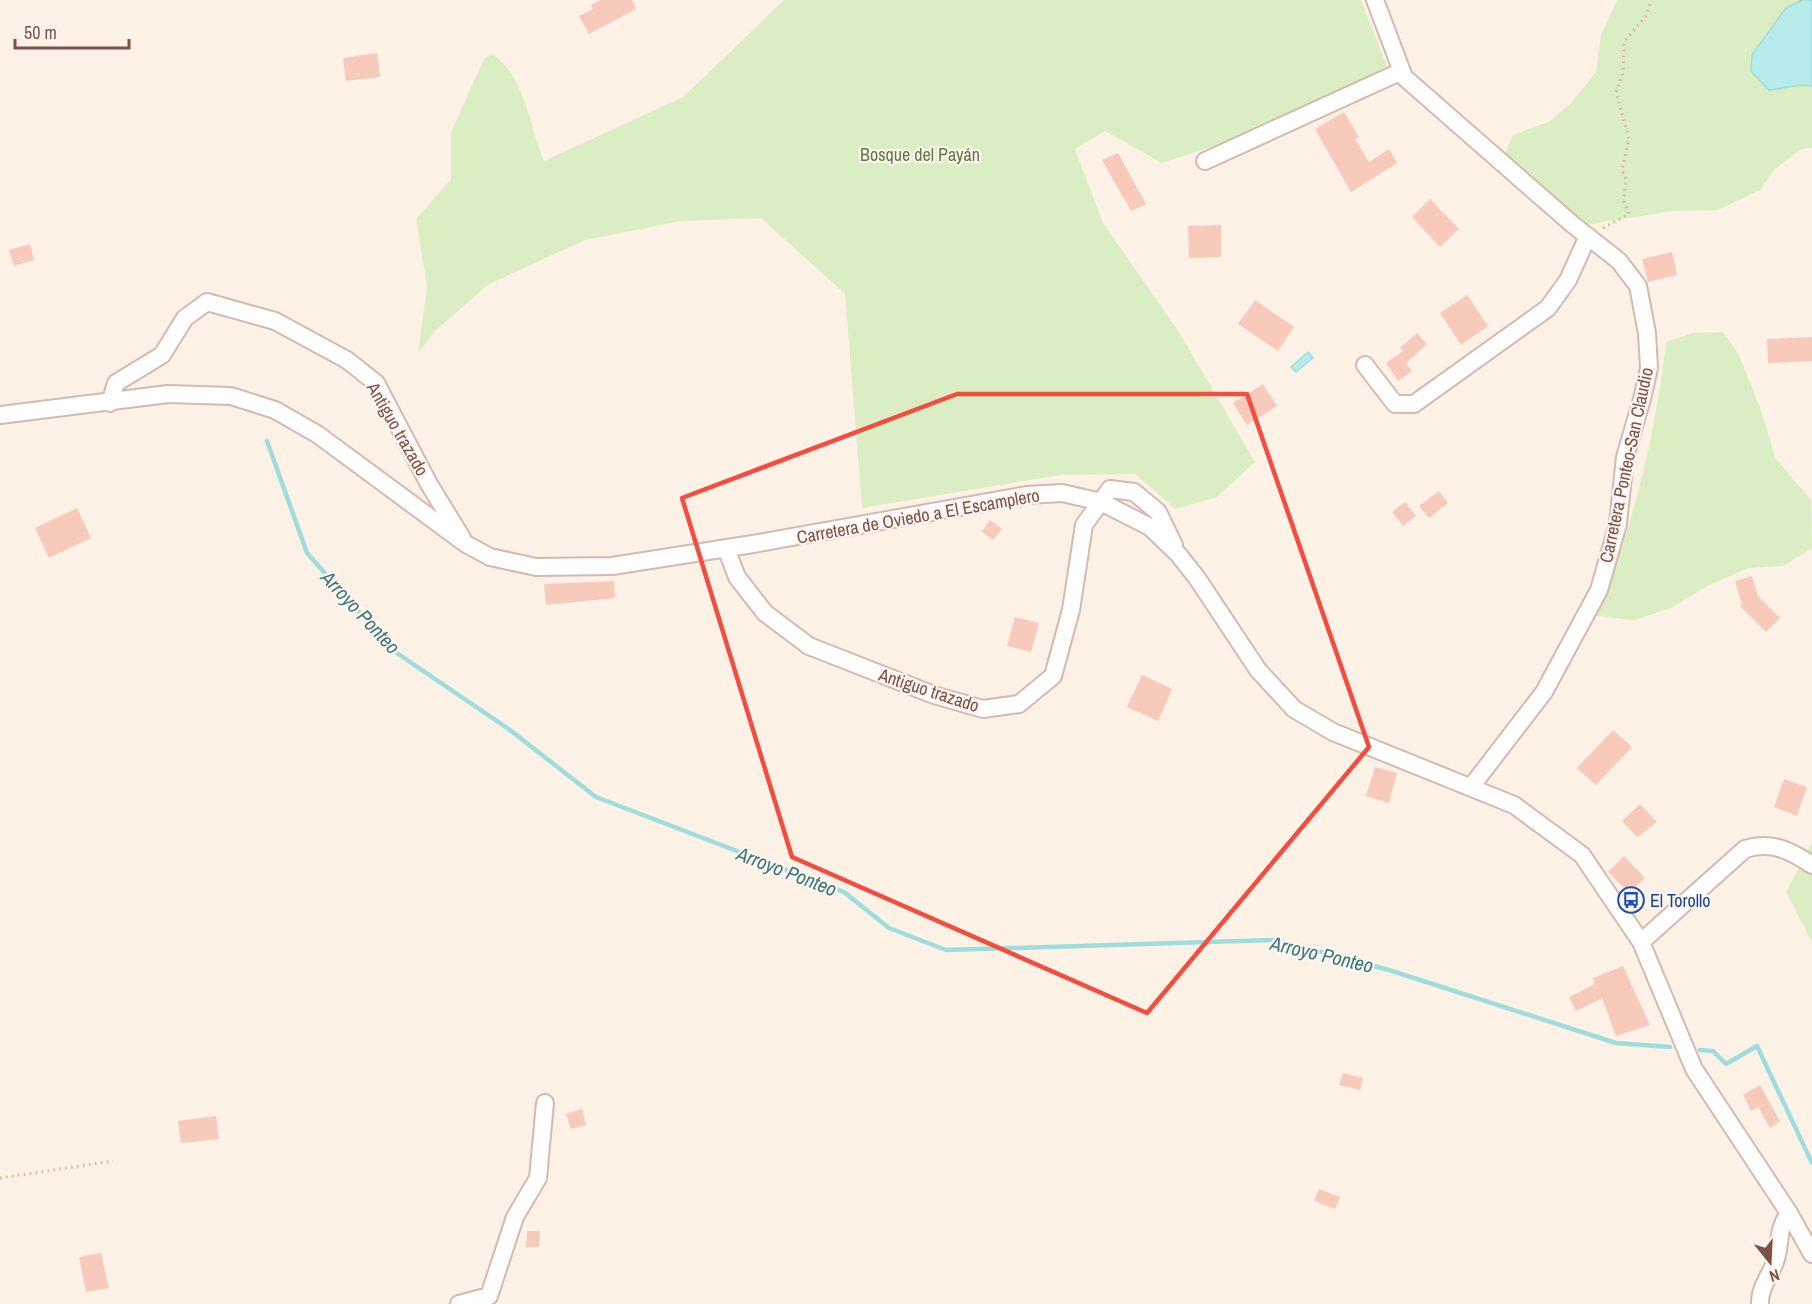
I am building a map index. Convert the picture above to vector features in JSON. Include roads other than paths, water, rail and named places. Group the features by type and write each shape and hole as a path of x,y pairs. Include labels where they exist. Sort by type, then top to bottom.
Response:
{"street":[{"name":"Carretera Ponteo-San Claudio","path":"1375,0 1404,77 1619,261 1638,286 1647,333 1649,368 1625,457 1618,524 1599,590 1544,692 1471,787"},
{"path":"1205,160 1402,71"},
{"path":"1365,365 1395,404 1414,404 1548,308 1568,280 1588,236"},
{"name":"Antiguo trazado","path":"110,403 116,383 162,355 185,318 207,302 275,321 347,360 376,383 429,484 466,544"},
{"name":"Carretera de Oviedo a El Escamplero","path":"0,415 168,394 231,396 275,410 317,434 466,544 490,557 536,567 612,566 1027,495 1062,493 1101,502 1150,527 1178,554 1258,670 1294,709 1333,732 1514,805 1582,855 1641,942 1694,1069 1789,1213 1812,1254"},
{"name":"Antiguo trazado","path":"726,548 737,577 765,613 809,646 934,695 983,710 1019,704 1053,676 1071,610 1084,525 1110,489 1134,492 1158,512 1178,554"},
{"path":"1641,942 1745,849 1761,844 1791,850 1812,865"},
{"path":"459,1304 489,1296 515,1217 538,1178 545,1103"},
{"path":"1760,1304 1760,1296 1777,1258 1779,1228 1789,1213"}],"water":[{"path":"1802,0 1812,0 1812,86 1769,90 1751,71 1752,55 1786,8"},
{"path":"1308,352 1313,358 1296,372 1291,367"}],"waterway":[{"name":"Arroyo Ponteo","path":"267,441 307,553 394,651 510,730 596,797 844,892 889,928 946,950 1276,940 1389,970 1616,1043 1670,1047"},
{"name":"Arroyo Ponteo","path":"1700,1050 1713,1051 1726,1064 1757,1046 1812,1163"}],"place":[{"name":"El Torollo","path":"1631,900"}],"park label":[{"name":"Bosque del Payán","path":"920,154"}]}
